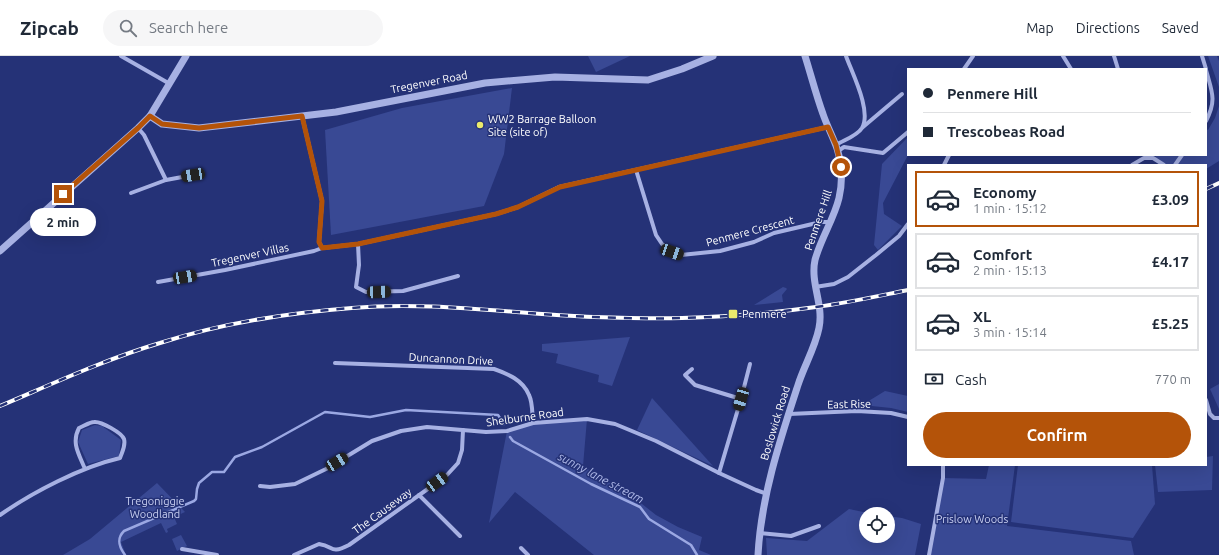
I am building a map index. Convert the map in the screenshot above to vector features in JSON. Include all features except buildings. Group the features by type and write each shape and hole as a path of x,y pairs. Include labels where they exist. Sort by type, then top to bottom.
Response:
{"street":[{"path":"121,56 170,84"},
{"path":"0,251 150,116 186,56"},
{"name":"Tregenver Road","path":"150,116 162,124 199,128 336,112 485,83 555,77 648,80 682,69 713,56"},
{"name":"Penmere Hill","path":"805,56 819,103 837,148 841,167 839,198 821,242 815,262 815,287 819,300"},
{"path":"846,56 865,110 865,120 862,129"},
{"path":"965,68 973,56"},
{"path":"1063,56 1070,68"},
{"path":"1114,56 1118,68"},
{"path":"1202,56 1206,68"},
{"path":"1207,72 1215,96 1211,112 1207,119"},
{"path":"837,148 862,129 902,94"},
{"path":"302,116 322,201 319,242 322,248"},
{"name":"Tregenver Villas","path":"158,282 225,270 322,248 358,244 496,214 518,207 560,187 828,127"},
{"path":"138,128 144,135 166,180"},
{"path":"837,148 844,147 883,153 907,133"},
{"path":"1134,164 1148,156 1162,164"},
{"name":"Penmere Crescent","path":"636,170 656,235 662,244 672,252 681,255 720,251 754,242 774,233 821,222 829,222"},
{"path":"131,194 166,180 193,175"},
{"path":"815,287 834,284 848,277 899,236 907,225"},
{"path":"358,244 359,265 356,287 366,292 403,291 458,276"},
{"name":"Boslowick Road","path":"758,555 759,533 775,459 799,383 816,340 821,320 819,300"},
{"name":"Duncannon Drive","path":"335,363 494,369 509,374 524,385 530,395 533,423"},
{"path":"719,473 750,364"},
{"path":"692,369 686,375 695,386 741,399"},
{"path":"1207,404 1210,414 1217,418"},
{"name":"East Rise","path":"789,414 857,411 891,413 907,417"},
{"name":"Shelburne Road","path":"260,486 270,487 295,484 326,469 372,441 401,431 427,427 486,432 507,431 533,423 587,419 614,424 656,441 719,473 767,494"},
{"path":"0,515 19,502 85,469 120,458 124,445 124,438 119,432 102,423 94,422 79,428 76,434 75,442 85,469"},
{"name":"The Causeway","path":"294,555 319,544 332,550 344,548 446,476 458,463 462,450 463,430"},
{"path":"929,555 943,478 943,466"},
{"path":"419,495 460,536"},
{"path":"759,533 791,536 819,526"},
{"path":"520,548 528,555"},
{"path":"182,549 217,555"}],"green space":[{"path":"588,56 630,56 596,72"},
{"path":"1208,56 1217,56 1219,61 1219,87"},
{"path":"512,88 504,154 484,206 331,235 325,130 402,108"},
{"path":"1219,106 1219,161 1207,168 1207,164 1162,164 1153,158 1156,156 1207,156 1207,130 1215,118"},
{"path":"907,138 907,156 883,203 884,214 902,226 878,250 874,245 882,164"},
{"path":"783,287 787,289 782,295 783,302 754,305"},
{"path":"630,337 612,386 598,382 599,375 556,363 558,354 542,351 542,344"},
{"path":"1219,384 1219,409 1210,389"},
{"path":"885,391 907,396 907,412 891,408 862,405"},
{"path":"652,398 713,466 637,430"},
{"path":"587,419 583,466 637,500 656,515 678,527 702,537 699,550 711,555 594,555 515,492 489,523 507,431 533,423"},
{"path":"95,425 102,426 121,440 119,456 88,464 78,442 82,430"},
{"path":"1213,456 1212,490 1158,492 1155,466 1207,466 1207,457"},
{"name":"Prislow Woods","path":"989,466 1015,466 1007,526 1131,541 1134,555 929,555 943,478 986,479"},
{"path":"1018,466 1152,466 1155,504 1133,538 1011,522"},
{"name":"Tregoniggie Woodland","path":"157,483 185,512 174,517 177,524 167,529 168,532 166,533 161,523 121,542 126,555 63,555 90,539"},
{"path":"849,509 859,511 859,543 895,543 895,517 921,524 915,555 767,555 766,538 807,541"},
{"path":"181,535 187,546 177,551 172,539"}],"waterway":[{"name":"sunny lane stream","path":"125,555 119,543 120,537 124,531 194,501 196,499 199,483 212,472 224,472 235,457 262,447 325,412 370,417 406,410 498,415 504,424"},
{"name":"sunny lane stream","path":"510,437 513,441 591,484 640,507 649,519 691,545 697,555"}],"railway":[{"path":"1207,189 1219,183"},
{"path":"0,406 99,364 140,349 231,324 279,316 352,308 413,306 594,317 699,317 749,314 816,307 907,290"}],"place":[{"name":"WW2 Barrage Balloon Site (site of)","path":"480,125"},
{"name":"Penmere","path":"733,314"}],"route":[{"path":"63,194 150,116 162,124 199,128 302,116 322,201 319,242 322,248 358,244 496,214 518,207 560,187 828,127 838,151 841,167"}]}
